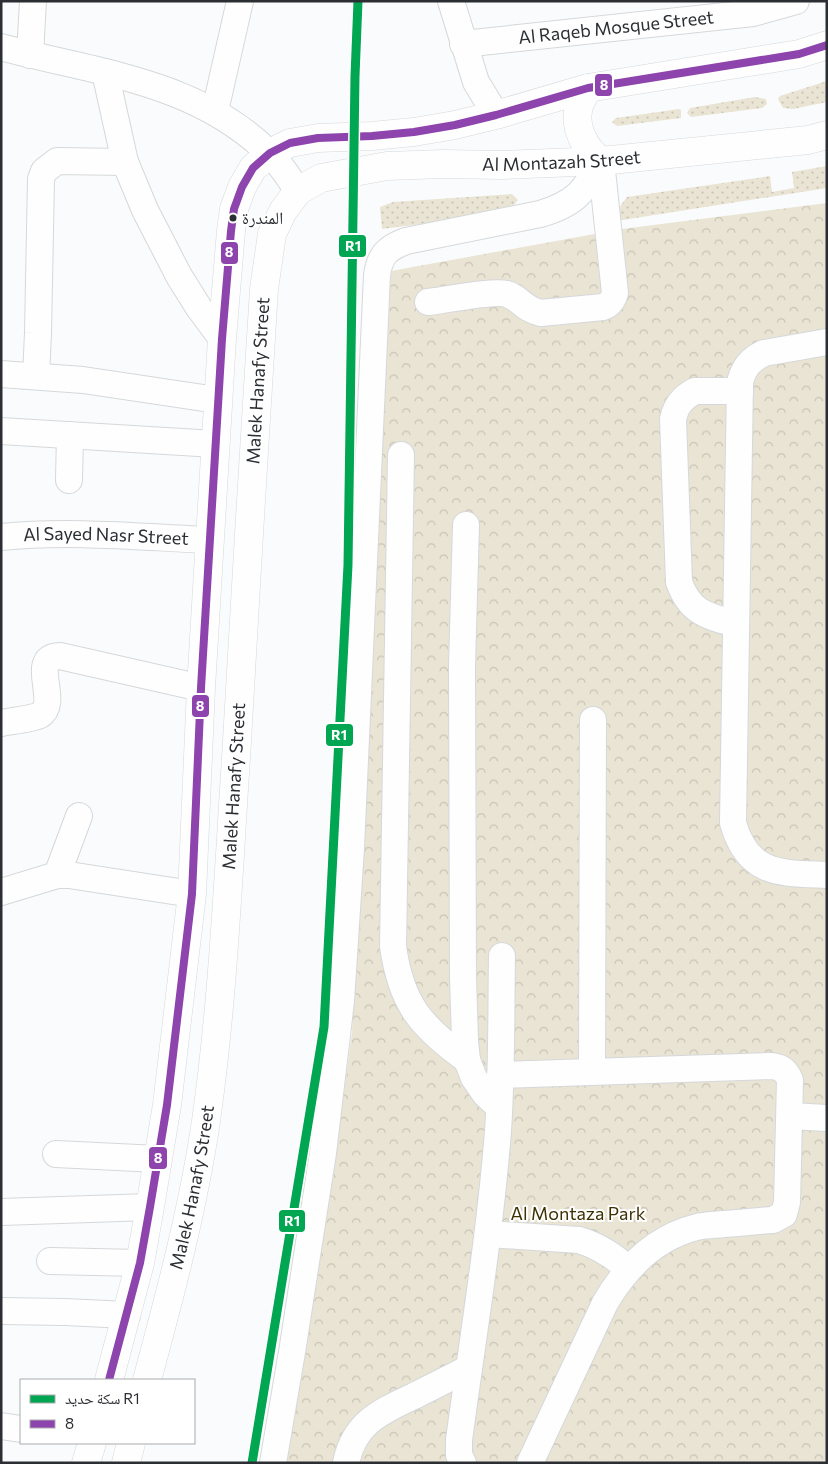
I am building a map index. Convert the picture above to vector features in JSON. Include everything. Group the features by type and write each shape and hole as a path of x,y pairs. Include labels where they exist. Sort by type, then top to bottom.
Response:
{"highway":[{"path":"270,153 290,143 318,138 372,136 414,132 455,125 588,88 799,54 827,45"},
{"path":"588,88 579,107 578,128 584,142 593,155 602,161"},
{"name":"Al Montazah Street","path":"298,191 321,178 387,166 443,164 502,165 602,161 808,140 827,135"},
{"name":"Malek Hanafy Street","path":"109,1379 140,1263 169,1096 192,894 201,688 215,444 231,231 234,209 242,188 253,168 270,153"},
{"name":"Malek Hanafy Street","path":"147,1379 181,1247 206,1122 221,985 227,908 264,289 272,234 283,211 298,191"},
{"path":"86,1463 92,1444"},
{"path":"126,1463 131,1444"}],"street":[{"path":"30,55 33,1"},
{"path":"215,111 240,1"},
{"path":"451,1 476,82 496,115"},
{"name":"Al Raqeb Mosque Street","path":"463,44 753,13 796,1"},
{"path":"1,47 140,81 179,93 215,111 250,135 270,153 298,191"},
{"path":"105,72 125,162 145,210 179,276 199,308 222,339"},
{"path":"36,376 40,179 44,171 57,161 125,162"},
{"path":"428,302 498,292 511,295 532,310 541,313 603,307 610,304 614,299 615,293 602,161"},
{"path":"273,1463 323,1153 341,1001 352,848 379,263 385,253 394,245 406,241 540,214 559,208 576,198 589,183 602,161"},
{"path":"827,342 764,353 748,364 743,373 740,391 734,823 737,835 749,855 769,869 781,873 827,875"},
{"path":"1,374 83,380 218,400"},
{"path":"736,624 705,615 696,609 688,601 679,582 673,419 678,404 688,394 695,391 740,391"},
{"path":"1,431 215,444"},
{"path":"69,480 70,435"},
{"path":"401,455 393,946 396,970 404,992 416,1014 431,1032 468,1060"},
{"path":"466,525 462,666 465,1041 468,1060 474,1078 484,1094 499,1107"},
{"name":"Al Sayed Nasr Street","path":"1,537 91,535 210,540"},
{"path":"1,723 39,715 45,710 47,702 45,668 47,661 52,656 60,656 201,688"},
{"path":"592,1072 593,720"},
{"path":"58,875 79,816"},
{"path":"1,892 58,875 80,875 192,894"},
{"path":"463,1463 459,1455 459,1440 488,1234 499,1107 502,956"},
{"path":"500,1075 776,1066 787,1074 790,1080 788,1202 784,1214 773,1220 698,1226 660,1243 628,1269 615,1285 605,1303 530,1463"},
{"path":"790,1116 827,1118"},
{"path":"56,1154 158,1159"},
{"path":"1,1212 150,1207"},
{"path":"488,1234 579,1240 606,1250 628,1269"},
{"path":"50,1261 140,1263"},
{"path":"1,1311 127,1315"},
{"path":"346,1463 352,1442 374,1416 469,1368"},
{"path":"1,1426 20,1429"}],"green space":[{"path":"827,81 827,102 793,109 783,108 778,99 780,96"},
{"path":"755,97 766,99 767,104 762,108 691,117 687,113 690,108"},
{"path":"681,110 681,118 617,126 612,122 616,118"},
{"path":"827,166 827,188 616,221 621,205 627,197 770,176 772,192 794,188 792,172"},
{"path":"512,194 518,200 514,205 437,222 382,229 380,207 393,202"},
{"name":"Al Montaza Park","path":"827,203 827,1463 284,1463 337,1144 352,1032 391,271 622,229"}],"rail line":[{"name":"R1","path":"252,1463 324,1027 348,565 355,76 358,1"}],"transit line":[{"name":"8","path":"109,1379 140,1263 150,1207 167,1105 192,894 201,688 222,339 231,231 234,209 242,187 253,168 270,153 290,143 318,138 414,132 455,125 588,88 799,54 827,45"}],"place":[{"name":"المندرة","path":"233,218"}]}
